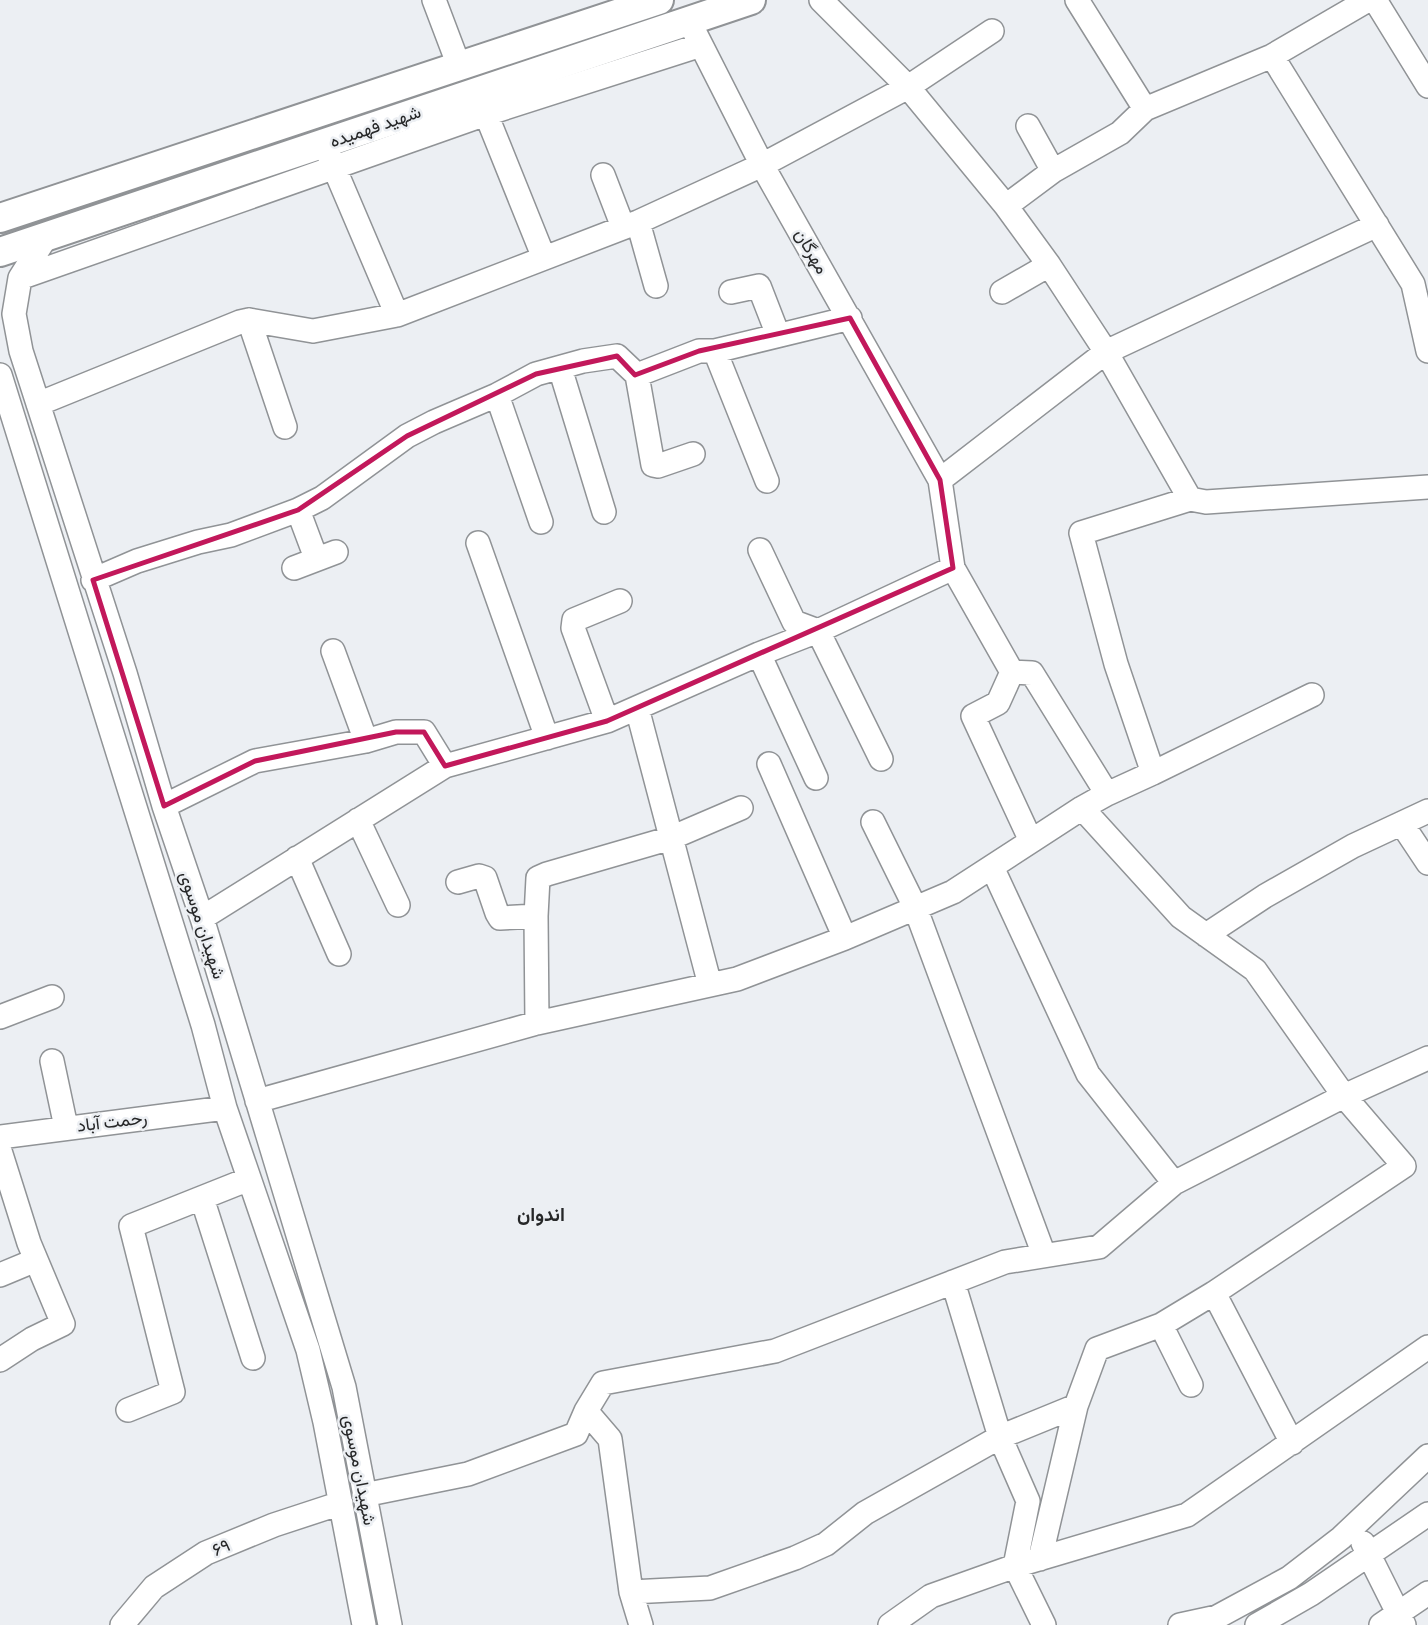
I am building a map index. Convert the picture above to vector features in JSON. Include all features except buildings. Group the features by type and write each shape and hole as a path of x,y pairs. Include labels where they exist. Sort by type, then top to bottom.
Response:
{"main road":[{"name":"شهید فهمیده","path":"0,218 659,0"},
{"name":"شهید فهمیده","path":"0,252 329,155 526,75 568,61 695,33 751,0"},
{"path":"558,33 557,49 568,61"},
{"path":"515,47 524,50 529,58 530,67 526,75"}],"street":[{"path":"434,0 459,66"},
{"path":"821,0 908,87 1006,206 1049,265 1106,352 1190,499"},
{"path":"1077,0 1145,109"},
{"path":"1006,206 1053,171 1120,133 1145,109 1272,56 1368,0"},
{"path":"1374,0 1428,86"},
{"path":"38,404 249,320 313,331 397,314 631,225 762,165 908,87 992,31"},
{"path":"12,291 329,155 486,114 695,33"},
{"name":"مهرگان","path":"695,33 762,165 940,480"},
{"path":"1272,56 1377,225 1420,282 1428,351"},
{"path":"486,114 544,258"},
{"path":"1028,126 1053,171"},
{"path":"329,155 397,314"},
{"path":"603,175 631,225 656,286"},
{"path":"1012,672 953,568 940,480 1106,352 1377,225"},
{"path":"12,291 46,237"},
{"path":"1002,292 1049,265"},
{"path":"731,292 759,286 778,335"},
{"name":"شهیدان موسوی","path":"12,291 13,314 21,351 125,673 164,806 202,918 344,1387 390,1625"},
{"path":"637,375 699,351 715,351 850,318"},
{"path":"249,320 285,428"},
{"path":"715,351 767,481"},
{"path":"93,580 137,561 241,532 298,510 322,498 408,436 536,374 603,357 617,356 637,375 653,465 658,467 693,454"},
{"path":"560,368 604,512"},
{"name":"شهیدان موسوی","path":"0,375 199,1012 225,1108 307,1350 341,1503 364,1625"},
{"path":"497,395 541,522"},
{"path":"1153,773 1116,664 1081,533 1190,499 1206,502 1428,487"},
{"path":"294,569 326,555 298,510"},
{"path":"478,543 547,738"},
{"path":"760,550 794,622 818,631 881,759"},
{"path":"202,918 445,766 607,721 818,631 953,568"},
{"path":"607,721 573,628 574,620 620,601"},
{"path":"333,651 366,741"},
{"path":"759,654 816,778"},
{"path":"1012,672 1032,673 1107,794"},
{"path":"1012,672 998,703 973,716 1031,841"},
{"path":"257,1101 537,1023 737,979 845,938 953,892 1107,794 1312,695"},
{"path":"637,708 710,985"},
{"path":"164,806 255,761 366,741 396,732 424,732 445,766"},
{"path":"769,765 845,938"},
{"path":"537,1023 538,878 671,838 741,808"},
{"path":"1040,1559 1076,1406 1097,1349 1161,1325 1214,1293 1404,1166 1344,1096 1255,970 1181,917 1083,808"},
{"path":"1206,935 1265,896 1342,852 1428,811"},
{"path":"358,820 398,905"},
{"path":"873,822 915,906 1044,1255"},
{"path":"1402,824 1428,863"},
{"path":"297,858 339,954"},
{"path":"992,867 1088,1074 1174,1183"},
{"path":"458,882 479,876 485,878 500,918 536,916"},
{"path":"0,1017 52,998"},
{"path":"364,1495 468,1474 576,1434 603,1383 775,1352 1005,1262 1099,1247 1174,1183 1344,1096 1428,1058"},
{"path":"52,1061 66,1127"},
{"name":"رحمت آباد","path":"0,1137 225,1108"},
{"path":"0,1151 36,1260 63,1324 32,1339 0,1360"},
{"path":"128,1410 173,1392 131,1226 249,1179"},
{"path":"202,1198 253,1358"},
{"path":"0,1275 36,1260"},
{"path":"953,1282 1000,1437 1028,1501 1015,1566 1044,1625"},
{"path":"1214,1293 1292,1443"},
{"path":"1161,1325 1191,1385"},
{"path":"890,1625 931,1596 1015,1566 1187,1515 1428,1347"},
{"path":"631,1591 710,1588 795,1558 826,1544 865,1513 1000,1437 1076,1406"},
{"path":"586,1411 610,1439 631,1591 641,1625"},
{"path":"1180,1625 1217,1618 1289,1578 1355,1525 1428,1456"},
{"name":"۶۹","path":"122,1625 154,1587 206,1553 274,1525 341,1503"},
{"path":"1257,1625 1311,1594 1428,1514"},
{"path":"1355,1525 1394,1621 1428,1593"}],"highlighted area":[{"path":"850,318 940,480 953,568 607,721 445,766 424,732 396,732 255,761 164,806 93,580 298,510 407,436 536,374 617,356 635,375 699,351"}],"district":[{"name":"اندوان","path":"541,1214"}]}
